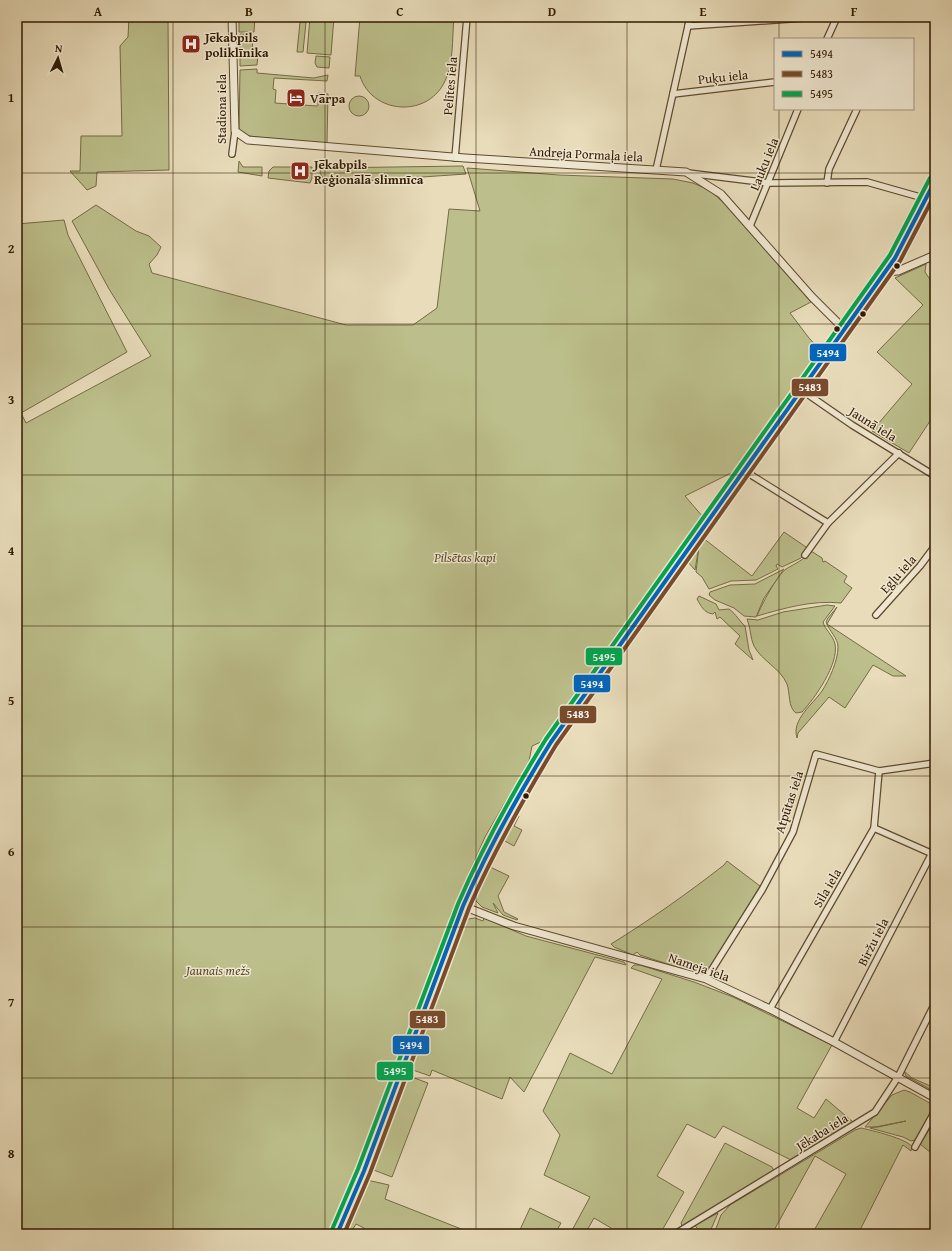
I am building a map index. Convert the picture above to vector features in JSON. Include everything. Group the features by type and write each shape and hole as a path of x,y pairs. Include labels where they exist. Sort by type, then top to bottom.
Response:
{"main road":[{"path":"337,1234 364,1171 463,906 503,822 551,742 800,389 885,272 931,200 935,181"}],"street":[{"name":"Stadiona iela","path":"232,17 235,131 232,154"},
{"name":"Pelītes iela","path":"456,158 467,17"},
{"path":"656,170 690,17"},
{"path":"688,26 818,17"},
{"path":"828,38 838,17"},
{"name":"Puķu iela","path":"673,94 774,82"},
{"name":"Lauku iela","path":"750,226 769,183 798,110"},
{"path":"827,183 829,169 857,110"},
{"name":"Andreja Pormaļa iela","path":"235,131 248,140 456,158 686,172 769,183 867,182 931,200"},
{"path":"686,172 721,194 812,297 844,329"},
{"path":"885,272 898,271 935,255"},
{"name":"Jaunā iela","path":"800,389 852,425 935,476"},
{"path":"805,555 828,523 899,453"},
{"path":"743,470 828,523"},
{"name":"Egļu iela","path":"876,615 920,566 935,546"},
{"name":"Atpūtas iela","path":"706,979 762,890 793,832 816,754 879,771 935,763"},
{"name":"Sila iela","path":"770,1009 874,828 879,771"},
{"path":"874,828 933,854"},
{"name":"Biržu iela","path":"834,1042 933,854"},
{"name":"Nameja iela","path":"463,906 514,926 706,979 770,1009 834,1042 935,1098"},
{"name":"Jēkaba iela","path":"674,1234 875,1112 898,1077 935,1003"},
{"path":"915,1147 935,1111"}],"green space":[{"path":"129,17 168,17 169,170 97,172 96,186 87,190 70,171 80,171 81,136 122,136 120,46 128,37"},
{"path":"239,17 255,17 254,32 239,32"},
{"path":"310,17 334,17 331,55 307,53"},
{"path":"360,17 454,17 450,68 444,83 436,94 425,102 413,106 400,107 387,104 376,98 366,89 360,76 355,76"},
{"path":"300,22 306,22 303,52 297,52"},
{"path":"240,34 253,35 252,54 258,55 257,65 240,66"},
{"path":"316,56 330,57 329,68 317,67 315,63"},
{"path":"257,69 257,73 314,78 328,75 327,81 274,78 273,89 276,90 275,103 317,106 318,93 328,94 326,143 256,137 246,135 240,131 240,70"},
{"path":"359,96 366,99 369,106 366,113 359,116 352,113 349,106 352,99"},
{"path":"239,161 243,167 262,167 262,176 238,172"},
{"path":"463,166 466,174 335,183 325,181 320,173 321,168"},
{"path":"273,167 312,167 312,178 310,183 268,178 269,171"},
{"path":"467,168 559,175 673,179 693,183 709,190 724,203 811,302 790,313 822,352 737,470 685,496 703,517 575,699 566,707 568,709 556,724 558,726 545,740 532,746 529,761 485,837 450,916 447,930 360,1164 329,1234 17,1234 17,224 64,220 68,235 127,352 21,413 26,423 151,356 109,289 72,221 96,205 136,231 149,236 161,247 157,255 149,264 152,273 346,325 413,325 437,308 449,209 480,211"},
{"path":"926,264 925,272 935,287 935,419 932,418 909,453 872,431 912,384 877,352 923,305 895,278"},
{"path":"784,532 809,549 801,558 782,567 777,564 776,566 778,569 756,580 731,581 709,589 702,577 696,572 699,546 695,570 687,561 703,538 752,576"},
{"path":"811,551 822,558 823,562 825,561 847,576 844,582 852,588 841,603 830,602 809,604 757,616 782,572 803,559"},
{"path":"784,569 764,598 756,617 744,616 734,608 715,600 709,595 710,592 730,585 755,584"},
{"path":"699,596 716,604 719,610 729,609 745,626 749,650 753,660 735,644 740,636 720,617 717,619 715,612 713,614 710,613 701,607 697,599"},
{"path":"827,605 835,606 823,622 835,644 833,661 830,671 819,690 802,712 796,713 793,711 788,687 784,678 757,651 754,646 747,619 758,620 783,612"},
{"path":"837,607 827,624 826,622 828,618"},
{"path":"827,624 906,676 893,676 873,665 845,708 829,697 798,733 797,738 796,731 800,719 822,691 835,664 838,644"},
{"path":"514,814 519,816 514,826 522,830 514,846 501,839"},
{"path":"727,861 760,886 708,973 700,974 691,970 689,971 640,955 637,952 633,955 614,947 611,944 683,896 724,865"},
{"path":"488,866 509,876 498,896 504,912 518,919 517,920 503,915 493,903 498,913 482,907 476,901 476,892 484,872 486,876 486,869"},
{"path":"475,918 483,921 484,918 526,936 624,962 626,965 595,957 524,1092 510,1077 502,1099 432,1070 430,1076 410,1069 410,1064 462,925 468,919"},
{"path":"634,965 640,965 694,982 733,997 832,1045 797,1108 814,1118 826,1099 853,1122 791,1160 723,1126 715,1138 687,1124 657,1176 684,1192 660,1234 608,1234 611,1228 594,1218 585,1234 570,1234 590,1197 544,1175 560,1135 543,1111 570,1053 612,1074 662,979 631,968"},
{"path":"904,1071 912,1078 935,1088 935,1092 906,1076"},
{"path":"406,1075 428,1083 392,1177 371,1169"},
{"path":"904,1090 935,1106 915,1140 911,1141 903,1137 870,1128 875,1127 865,1127 892,1095"},
{"path":"935,1121 935,1156 920,1144"},
{"path":"861,1128 897,1138 912,1147 911,1151 903,1145 858,1234 812,1234 846,1174 815,1156 772,1234 714,1234 721,1215 730,1205 855,1130"},
{"path":"725,1143 772,1167 774,1171 682,1226 681,1223"},
{"path":"367,1180 389,1185 385,1199 474,1234 366,1234 364,1228 356,1224 350,1234 344,1234"},
{"path":"530,1208 561,1223 555,1234 518,1234"},
{"path":"718,1213 709,1234 703,1234 696,1227 695,1225"}],"transit line":[{"name":"5495","path":"331,1232 358,1169 458,904 488,840 510,799 546,739 890,255 930,178"},
{"name":"5494","path":"337,1234 364,1171 463,906 493,843 515,802 551,742 895,258 935,181"},
{"name":"5483","path":"344,1234 370,1173 469,908 488,866 521,805 556,745 900,261 935,194"}],"place":[{"name":"Jēkabpils poliklīnika","path":"191,44"},
{"name":"Vārpa","path":"296,98"},
{"name":"Jēkabpils Reģionālā slimnīca","path":"300,171"}],"park label":[{"name":"Pilsētas kapi","path":"465,557"},
{"name":"Jaunais mežs","path":"218,970"}]}
